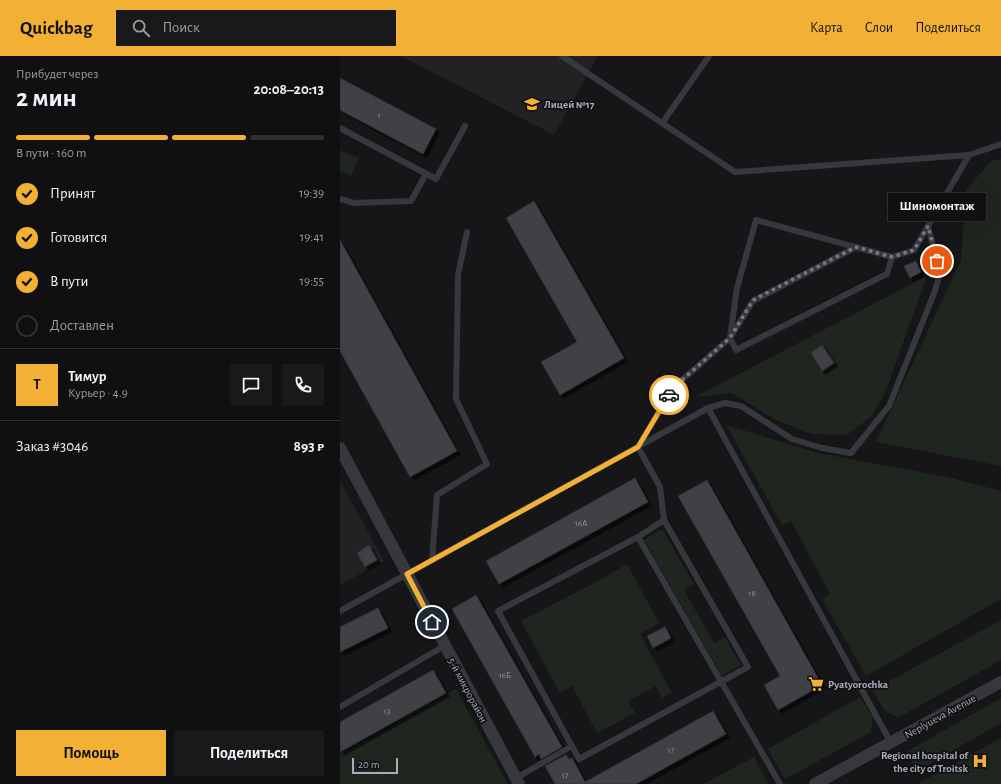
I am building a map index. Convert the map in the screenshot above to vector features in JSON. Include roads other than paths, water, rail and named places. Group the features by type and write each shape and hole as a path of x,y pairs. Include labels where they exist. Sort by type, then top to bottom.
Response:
{"street":[{"name":"5-й микрорайон","path":"340,448 517,781"},
{"name":"Neplyueva Avenue","path":"814,784 1001,682"}],"lane":[{"path":"562,56 663,122 735,172 969,155 1001,144"},
{"path":"663,122 709,56"},
{"path":"340,128 436,179 465,126"},
{"path":"892,257 887,274 736,350 730,338 737,288 756,220 892,257 914,250 969,155"},
{"path":"340,198 354,202 411,201 426,174"},
{"path":"340,611 708,408 725,403 741,406 792,439 822,448 851,453 889,406 935,291 940,273 928,226"},
{"path":"432,560 437,495 487,464 456,399 458,274 467,232"},
{"path":"638,447 674,387 730,338 753,300 856,247"},
{"path":"708,408 891,743"},
{"path":"638,447 660,487 664,520 748,667 579,759 498,611 638,537 664,520"},
{"path":"638,537 780,784"},
{"path":"340,707 444,646"},
{"path":"517,781 572,746"}],"place":[{"name":"Лицей №17","path":"532,104"},
{"name":"Шиномонтаж","path":"937,261"},
{"name":"Pyatyorochka","path":"816,684"},
{"name":"Regional hospital of the city of Troitsk","path":"980,761"}]}
